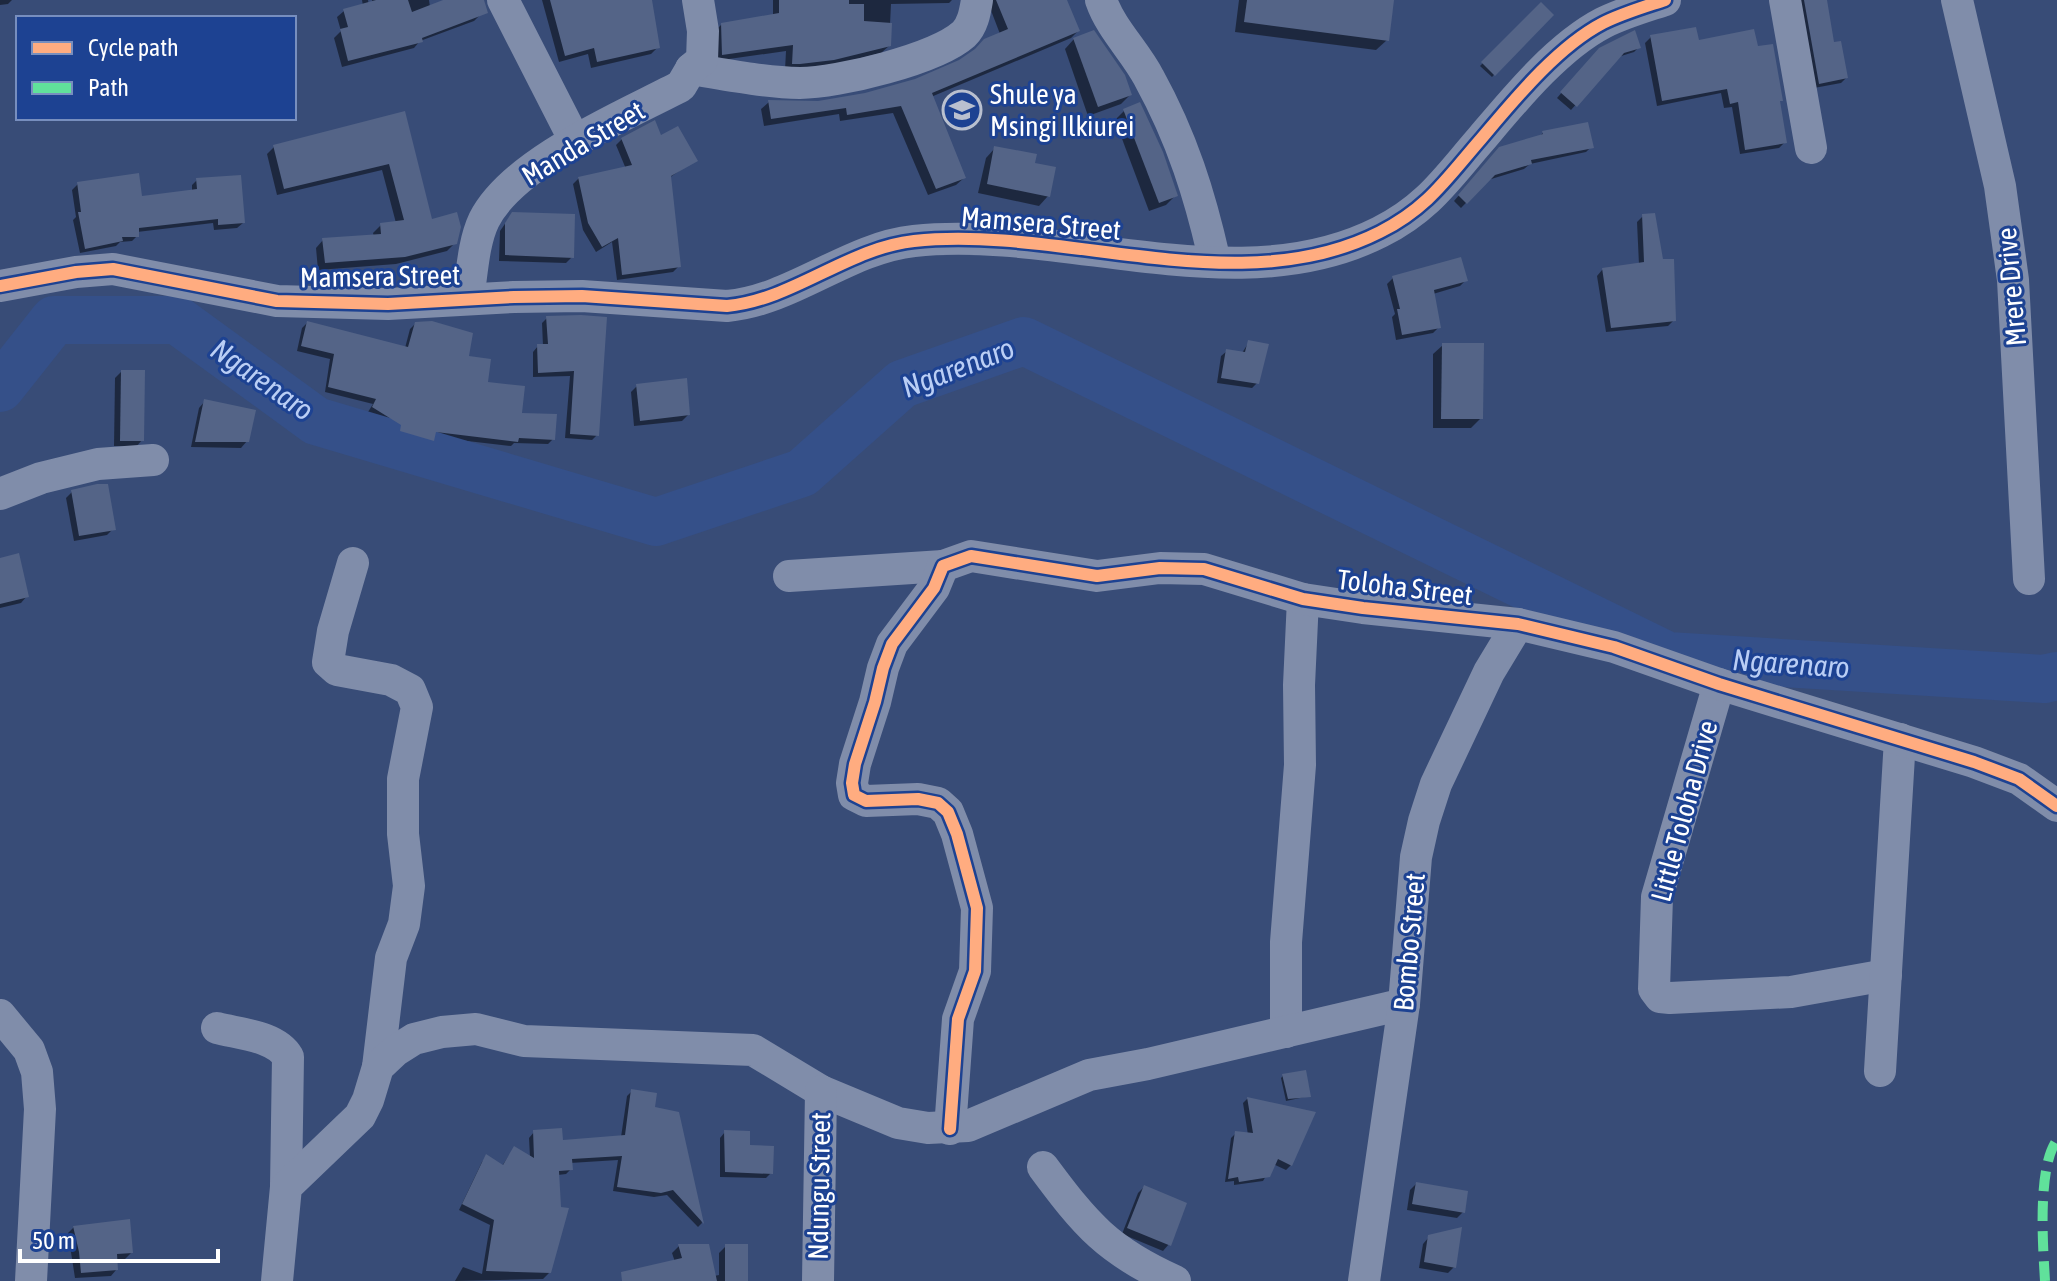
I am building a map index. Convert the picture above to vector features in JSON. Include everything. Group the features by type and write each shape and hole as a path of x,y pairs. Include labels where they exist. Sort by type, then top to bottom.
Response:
{"street":[{"path":"503,0 575,141"},
{"name":"Manda Street","path":"468,299 482,224 494,202 515,182 575,141 681,86 691,69 702,60 703,31 698,0"},
{"path":"691,69 801,83 871,72 916,57 964,34 972,23 977,0"},
{"path":"1101,0 1106,14 1148,74 1177,131 1200,200 1215,262"},
{"name":"Mamsera Street","path":"0,286 76,272 113,269 277,301 388,304 582,296 691,305 749,304 880,250 911,241 1005,239 1215,262 1255,262 1329,252 1382,232 1425,204 1544,70 1601,25 1665,0"},
{"path":"1785,0 1811,148"},
{"name":"Mrere Drive","path":"1957,0 2000,186 2013,280 2029,579"},
{"path":"0,494 41,478 98,464 153,460"},
{"name":"Toloha Street","path":"789,576 943,566 971,556 1097,576 1185,567 1204,569 1303,599 1518,624 1614,647 1719,684 2019,779 2057,806"},
{"path":"286,1187 360,1116 368,1100 378,1067 391,958 404,924 409,886 403,834 403,779 417,707 410,690 391,680 337,670 328,662 333,631 353,563"},
{"path":"943,566 934,588 892,644 852,783 854,795 866,801 918,799 938,803 948,812 957,834 977,908 975,971 958,1019 950,1129"},
{"path":"1286,1032 1286,942 1300,765 1299,685 1303,599"},
{"name":"Bombo Street","path":"1364,1281 1404,1004 1416,857 1424,821 1436,784 1489,672 1518,624"},
{"name":"Little Toloha Drive","path":"1719,684 1657,897 1654,989 1660,997 1670,998 1791,992 1886,975"},
{"path":"1880,1071 1900,739"},
{"path":"378,1067 414,1039 442,1032 476,1029 524,1041 753,1050 821,1091 898,1123 950,1129 968,1126 1089,1075 1404,1004"},
{"path":"0,1015 29,1050 37,1072 40,1109 31,1281"},
{"path":"217,1028 272,1042 283,1048 288,1057 286,1187 277,1281"},
{"name":"Ndungu Street","path":"818,1281 821,1091"},
{"path":"1043,1167 1078,1214 1104,1241 1175,1281"}],"building":[{"path":"376,0 408,0 412,12 443,0 484,0 488,13 422,38 423,42 348,61 340,29 348,27 343,9"},
{"path":"550,0 652,0 660,48 597,62 594,48 565,56"},
{"path":"779,0 849,0 849,4 864,4 864,21 892,23 891,46 834,60 800,64 792,64 793,45 722,55 721,23 779,13"},
{"path":"996,0 1067,0 1080,31 932,93 966,178 936,189 901,106 847,115 846,108 771,119 768,100 818,101 865,93 915,79 959,60 984,39 1008,29"},
{"path":"1247,0 1394,0 1389,41 1244,22"},
{"path":"1804,0 1827,0 1834,42 1841,41 1848,78 1819,84"},
{"path":"1541,2 1554,15 1495,76 1481,62"},
{"path":"1696,27 1699,40 1754,29 1758,46 1773,44 1787,143 1745,150 1738,102 1730,104 1727,89 1662,101 1650,35"},
{"path":"1094,30 1125,75 1132,95 1098,107 1073,38"},
{"path":"1635,30 1641,48 1624,53 1577,107 1560,92 1599,48"},
{"path":"1140,102 1163,152 1178,196 1159,203 1123,109"},
{"path":"405,111 432,219 457,212 461,227 457,244 405,257 325,263 322,238 381,234 380,223 404,220 389,164 284,189 273,145"},
{"path":"655,120 661,135 678,126 698,161 671,176 681,267 622,275 618,238 602,247 588,223 578,177 632,165 621,138"},
{"path":"1588,122 1594,148 1531,160 1532,164 1495,175 1467,204 1458,195 1499,147 1543,134 1542,131"},
{"path":"994,146 1037,154 1035,163 1056,167 1050,197 987,184"},
{"path":"139,173 142,196 197,189 196,178 241,175 245,223 218,225 218,219 139,228 139,237 122,237 123,241 85,249 78,212 81,212 77,182"},
{"path":"512,212 575,214 574,258 505,255 505,223"},
{"path":"1655,213 1663,259 1674,259 1676,321 1611,328 1602,268 1644,262 1642,214"},
{"path":"1461,257 1468,281 1434,290 1441,328 1402,335 1392,276"},
{"path":"546,316 607,317 599,436 570,434 574,371 538,373 537,344 548,344"},
{"path":"307,321 408,347 415,322 432,321 473,333 469,356 491,359 488,382 525,386 522,413 557,414 555,440 519,438 518,442 436,432 434,441 400,431 401,425 372,407 376,399 328,387 334,354 301,346"},
{"path":"1248,340 1269,344 1259,384 1221,378 1226,349 1245,352"},
{"path":"1442,343 1484,343 1483,419 1441,419"},
{"path":"121,370 145,370 144,441 120,441"},
{"path":"687,378 690,415 640,421 636,384"},
{"path":"204,399 256,410 249,442 195,442"},
{"path":"108,484 116,530 79,536 71,490"},
{"path":"19,553 29,597 0,604 0,558"},
{"path":"1306,1070 1311,1097 1288,1099 1282,1074"},
{"path":"631,1089 657,1093 655,1107 679,1112 704,1224 673,1190 661,1193 617,1187 622,1156 572,1159 573,1170 559,1171 561,1207 569,1208 551,1273 486,1271 494,1220 462,1204 486,1154 503,1165 514,1146 534,1158 533,1130 562,1128 563,1140 625,1135"},
{"path":"1247,1097 1316,1112 1292,1166 1278,1159 1270,1177 1239,1182 1238,1177 1228,1179 1235,1131 1253,1133"},
{"path":"724,1130 750,1131 750,1145 774,1146 773,1174 725,1172"},
{"path":"1416,1182 1468,1191 1465,1213 1412,1204"},
{"path":"1144,1185 1187,1203 1171,1246 1127,1228"},
{"path":"130,1219 133,1253 117,1254 118,1270 81,1273 73,1226"},
{"path":"1462,1227 1456,1268 1424,1262 1428,1235"},
{"path":"678,1244 709,1244 717,1281 622,1281 621,1272 682,1258"},
{"path":"725,1244 748,1244 748,1281 725,1281"}],"waterway":[{"name":"Ngarenaro","path":"0,388 54,320 177,320 316,421 656,522 802,473 902,384 1024,341 1668,656 2044,679 2057,676"}],"marked path":[{"path":"2045,1281 2044,1188 2046,1169 2057,1140"}],"cycle path":[{"path":"0,286 76,272 113,269 277,301 388,304 582,296 727,306 775,294 866,253 914,241 972,239 1150,258 1269,262 1325,252 1397,223 1447,179 1537,75 1569,46 1603,23 1665,0"},
{"path":"950,1129 958,1019 975,971 977,908 957,834 948,812 938,803 918,799 866,801 854,795 852,783 892,644 934,588 943,566 971,556 1097,576 1160,568 1204,569 1303,599 1518,624 1614,647 1719,684 1974,762 2019,779 2057,806"}],"place":[{"name":"Shule ya Msingi Ilkiurei","path":"962,110"}]}
